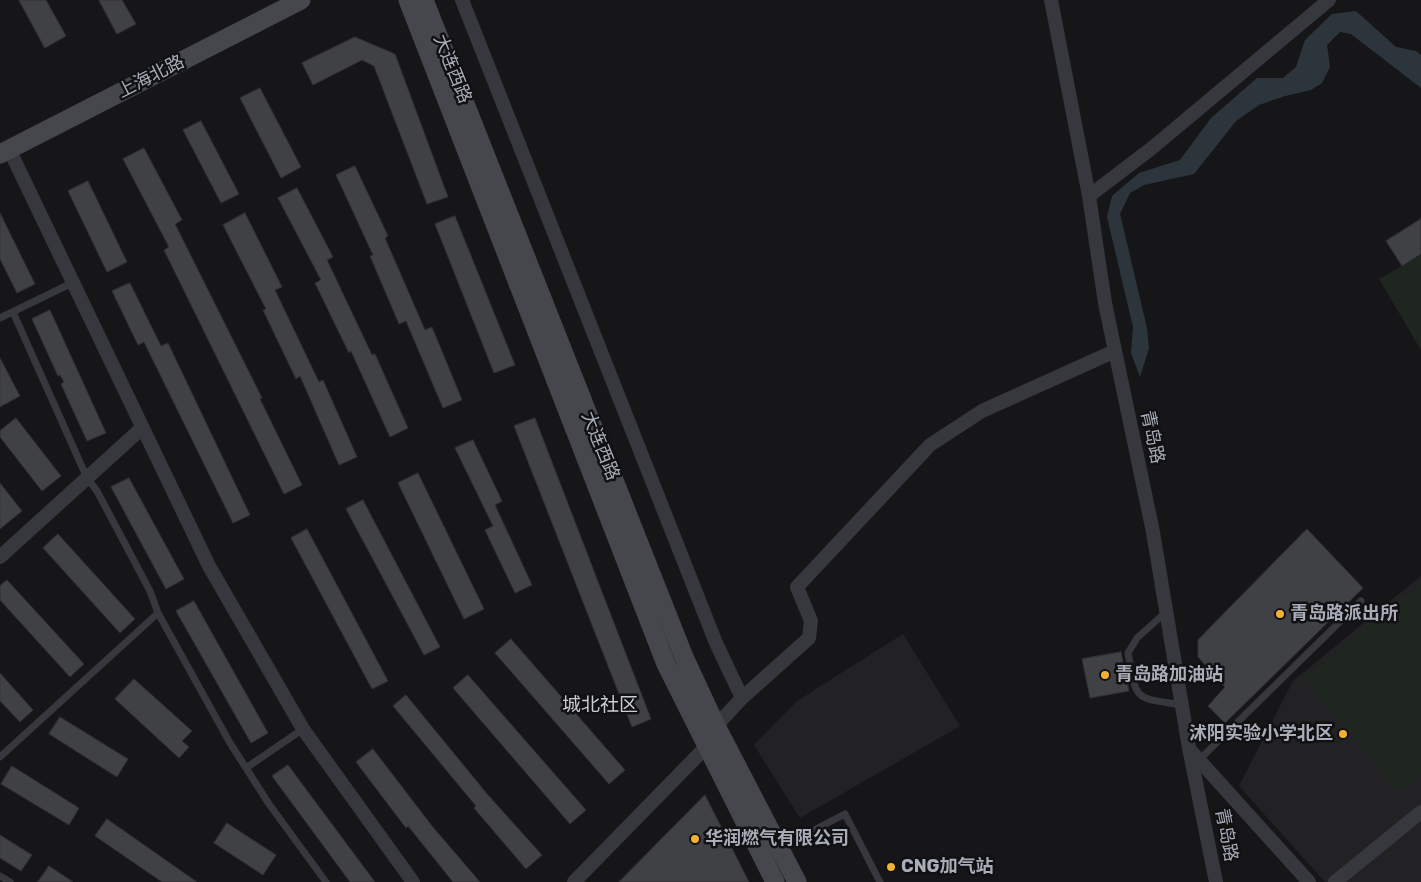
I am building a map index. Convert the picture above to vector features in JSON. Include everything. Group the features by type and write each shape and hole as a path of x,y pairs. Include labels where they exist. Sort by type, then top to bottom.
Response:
{"main road":[{"name":"上海北路","path":"5,152 301,0"},
{"name":"大连西路","path":"408,0 666,664 775,882"},
{"name":"大连西路","path":"424,0 680,647 716,726 797,882"}],"street":[{"path":"462,0 716,643 742,698"},
{"name":"青岛路","path":"1051,0 1089,196 1105,304 1153,532 1189,748 1216,882"},
{"path":"1089,196 1152,148 1329,0"},
{"path":"5,152 72,283 209,566 302,729 413,882"},
{"path":"716,726 742,698 809,638 811,621 796,587 930,445 982,411 1115,351"},
{"path":"2,552 142,428"},
{"path":"574,882 706,747"},
{"path":"1189,748 1309,882"},
{"path":"1335,882 1421,812"}],"lane":[{"path":"0,318 72,283"},
{"path":"13,312 87,478 97,491 150,591 158,613 246,768 326,882"},
{"path":"1200,760 1361,601"},
{"path":"1166,612 1136,638 1128,653 1135,690 1144,699 1182,705"},
{"path":"0,757 158,613"},
{"path":"246,768 302,729"},
{"path":"775,840 812,831 845,814 880,882"},
{"path":"0,876 10,882"}],"shaded area":[{"path":"1356,11 1396,47 1416,51 1421,55 1421,88 1351,34 1340,32 1327,45 1330,67 1322,83 1311,90 1259,105 1236,121 1194,174 1144,185 1130,193 1120,214 1147,328 1149,348 1140,377 1131,353 1133,327 1107,217 1112,196 1139,173 1180,160 1211,118 1257,78 1283,78 1296,67 1305,40 1332,14"},
{"path":"1421,255 1421,350 1379,279"},
{"name":"沭阳实验小学北区","path":"1421,576 1421,882 1325,882 1239,786 1293,681"},
{"path":"1421,583 1421,773 1398,792 1304,678"},
{"path":"903,634 960,726 800,818 754,745 797,701"}],"building":[{"path":"19,0 46,0 66,36 45,48"},
{"path":"99,0 122,0 136,24 117,34"},
{"path":"355,37 395,54 448,197 427,204 374,66 362,60 313,85 302,63"},
{"path":"260,88 301,167 281,178 240,98"},
{"path":"201,121 239,194 221,203 183,130"},
{"path":"144,148 182,220 175,224 262,398 260,399 302,485 284,494 164,250 169,247 123,159"},
{"path":"355,166 388,236 385,238 425,330 432,327 462,400 443,408 406,321 399,324 370,256 373,255 336,175"},
{"path":"88,181 127,262 107,272 68,191"},
{"path":"297,188 333,257 327,260 372,355 375,354 408,428 390,437 351,351 349,353 315,283 321,280 278,198"},
{"path":"0,213 35,284 17,293 0,259"},
{"path":"245,213 282,287 275,290 319,382 323,380 357,457 339,465 300,376 296,379 263,310 266,309 223,225"},
{"path":"455,216 515,365 494,373 435,224"},
{"path":"1421,219 1421,254 1402,266 1386,241"},
{"path":"130,283 161,346 168,343 250,515 233,523 144,342 138,345 112,291"},
{"path":"50,310 106,433 87,441 61,384 64,382 60,375 58,376 32,319"},
{"path":"0,358 20,396 0,407"},
{"path":"16,418 61,476 42,491 0,437 0,431"},
{"path":"535,418 651,719 632,727 514,426"},
{"path":"473,440 502,501 495,505 532,585 515,593 485,530 493,526 455,448"},
{"path":"418,473 484,609 464,619 398,483"},
{"path":"129,478 184,579 166,589 111,487"},
{"path":"0,483 22,511 0,529"},
{"path":"363,500 440,647 424,655 346,509"},
{"path":"307,529 388,681 372,689 291,538"},
{"name":"青岛路派出所","path":"1307,529 1363,588 1225,723 1208,706 1225,687 1198,657 1198,640"},
{"path":"58,534 135,619 120,633 43,548"},
{"path":"7,580 84,664 70,677 0,600 0,586"},
{"path":"194,601 268,733 251,743 176,611"},
{"path":"511,639 625,770 609,784 495,653"},
{"name":"青岛路加油站","path":"1121,652 1129,691 1090,698 1082,659"},
{"path":"0,673 33,710 20,722 0,701"},
{"path":"468,675 586,810 570,824 453,688"},
{"path":"134,679 192,731 182,741 189,747 179,758 115,699"},
{"path":"406,695 488,795 542,855 526,869 474,808 476,806 393,706"},
{"path":"60,717 128,759 117,777 49,734"},
{"path":"373,749 432,826 480,882 453,882 408,826 406,828 356,762"},
{"path":"288,765 375,882 350,882 272,776"},
{"path":"12,766 79,808 69,825 1,784"},
{"name":"华润燃气有限公司","path":"705,795 749,882 619,882"},
{"path":"107,819 197,882 162,882 95,836"},
{"path":"227,823 276,855 263,875 214,843"},
{"path":"0,835 32,855 21,871 0,858"},
{"path":"49,866 73,882 38,882"}],"place":[{"name":"青岛路派出所","path":"1280,614"},
{"name":"青岛路加油站","path":"1105,675"},
{"name":"沭阳实验小学北区","path":"1343,734"},
{"name":"华润燃气有限公司","path":"695,839"},
{"name":"CNG加气站","path":"891,867"}],"district":[{"name":"城北社区","path":"600,706"}]}
